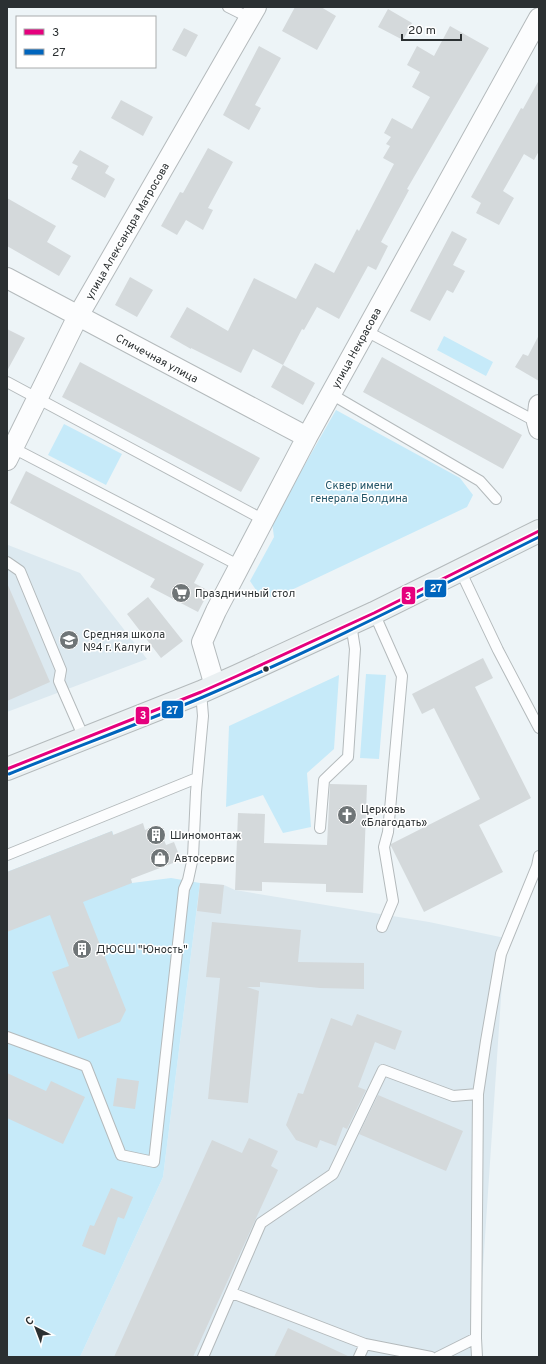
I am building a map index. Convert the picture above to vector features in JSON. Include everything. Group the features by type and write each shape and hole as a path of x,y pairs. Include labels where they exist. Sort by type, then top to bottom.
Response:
{"main road":[{"path":"7,769 208,689 351,624 539,532"}],"street":[{"name":"улица Александра Матросова","path":"10,454 78,316 253,13"},
{"name":"улица Некрасова","path":"208,689 202,642 307,437 539,18"},
{"name":"Спичечная улица","path":"7,278 307,437"}],"lane":[{"path":"228,7 253,13"},
{"path":"366,331 538,418"},
{"path":"7,382 264,520"},
{"path":"331,394 480,481 496,499"},
{"path":"10,454 240,566"},
{"path":"7,562 20,571 61,670 59,681 84,738"},
{"path":"460,570 498,650 539,728"},
{"path":"374,613 402,676 388,832 384,847 393,901 382,927"},
{"path":"320,828 324,780 348,757 355,649 351,624"},
{"path":"7,1037 86,1066 121,1155 154,1162 184,889 188,880 193,857 197,778 203,716 208,689"},
{"path":"7,855 197,778"},
{"path":"477,1357 478,1094 502,954 537,866 539,856"},
{"path":"203,1357 261,1223 332,1174 383,1070 453,1096 478,1094"},
{"path":"232,1293 365,1344 431,1357"},
{"path":"438,1357 476,1338"},
{"path":"360,1357 365,1344"}],"shaded area":[{"name":"Средняя школа №4 г. Калуги","path":"8,545 80,573 147,659 7,712"},
{"path":"200,883 224,885 235,890 429,922 505,938 477,1357 80,1357 163,1177"}],"green space":[{"path":"444,336 493,362 486,376 437,350"},
{"name":"Сквер имени генерала Болдина","path":"336,410 460,478 473,495 467,507 283,594 262,599 250,581 274,537 272,522"},
{"path":"64,424 122,454 106,485 48,455"},
{"path":"366,674 386,675 379,759 360,758"},
{"path":"339,675 334,749 307,773 311,827 283,833 263,795 226,807 229,726"},
{"path":"112,831 132,883 171,878 200,883 163,1177 80,1357 7,1357 7,872"}],"building":[{"path":"295,7 321,7 336,16 317,50 282,31"},
{"path":"388,9 412,23 403,40 378,27"},
{"path":"450,26 489,48 407,189 409,190 381,242 388,246 376,270 368,266 339,319 317,307 304,330 302,329 283,365 253,349 241,373 191,349 170,337 187,307 228,331 254,278 296,299 315,263 334,273 357,229 359,231 394,164 383,158 390,146 386,144 391,137 384,133 392,118 412,129 430,97 412,87 420,72 407,65 417,46 434,56"},
{"path":"184,28 198,35 186,57 172,50"},
{"path":"259,46 281,58 255,105 261,108 249,130 223,115"},
{"path":"539,80 539,151 534,160 524,154 503,191 514,198 499,225 476,213 481,203 471,197 521,108 523,109"},
{"path":"121,100 153,117 143,136 111,118"},
{"path":"208,148 233,162 208,208 213,210 203,230 186,220 177,235 161,226 180,192 183,193"},
{"path":"80,150 109,166 105,173 115,179 105,198 71,179 78,166 72,163"},
{"path":"7,198 56,226 47,242 71,256 59,276 7,246"},
{"path":"452,231 467,239 453,265 465,271 453,293 447,290 430,321 410,311"},
{"path":"130,277 153,290 137,317 115,305"},
{"path":"7,329 25,338 7,371"},
{"path":"539,335 539,381 515,367 523,354 528,356"},
{"path":"382,357 522,435 503,469 363,392"},
{"path":"80,362 260,458 241,492 62,397"},
{"path":"283,365 315,383 303,405 271,387"},
{"path":"26,471 204,564 194,583 209,591 198,612 150,587 155,579 10,503"},
{"path":"7,583 50,682 7,701"},
{"path":"148,597 183,641 161,658 127,614"},
{"path":"483,658 493,678 475,687 531,798 479,825 503,872 424,912 391,844 480,799 434,708 422,714 412,694"},
{"path":"330,784 367,785 363,893 326,892 326,884 262,882 262,891 235,890 238,813 265,814 264,843 327,845"},
{"name":"ДЮСШ \"Юность\"","path":"143,823 145,830 158,825 166,845 174,842 181,860 131,879 132,883 83,902 126,1010 120,1022 78,1039 52,972 69,966 50,915 7,932 7,872 112,831 113,835"},
{"path":"200,883 224,885 221,914 197,911"},
{"path":"212,922 301,930 298,962 364,963 364,989 320,988 260,982 260,987 247,987 259,991 248,1103 208,1099 220,978 206,977"},
{"path":"357,1014 402,1031 395,1050 375,1042 358,1087 366,1090 347,1129 343,1127 336,1146 320,1140 317,1148 296,1140 286,1125 298,1093 303,1094 331,1018 352,1026"},
{"path":"7,1073 46,1091 51,1081 85,1097 63,1144 7,1118"},
{"path":"117,1078 139,1081 135,1109 113,1106"},
{"path":"378,1095 463,1131 446,1171 359,1134"},
{"path":"249,1138 278,1151 271,1166 278,1170 193,1357 114,1357 212,1140 242,1153"},
{"path":"111,1188 133,1197 124,1219 118,1217 105,1255 82,1246 90,1225 94,1226"},
{"path":"288,1328 350,1357 274,1357"}],"transit line":[{"name":"3","path":"7,769 201,692 237,676 374,613 539,531"},
{"name":"27","path":"9,774 155,717 246,679 372,620 539,537"}],"place":[{"name":"Праздничный стол","path":"181,593"},
{"name":"Средняя школа №4 г. Калуги","path":"69,640"},
{"name":"Церковь «Благодать»","path":"347,815"},
{"name":"Шиномонтаж","path":"156,835"},
{"name":"Автосервис","path":"160,858"},
{"name":"ДЮСШ \"Юность\"","path":"82,949"}]}
